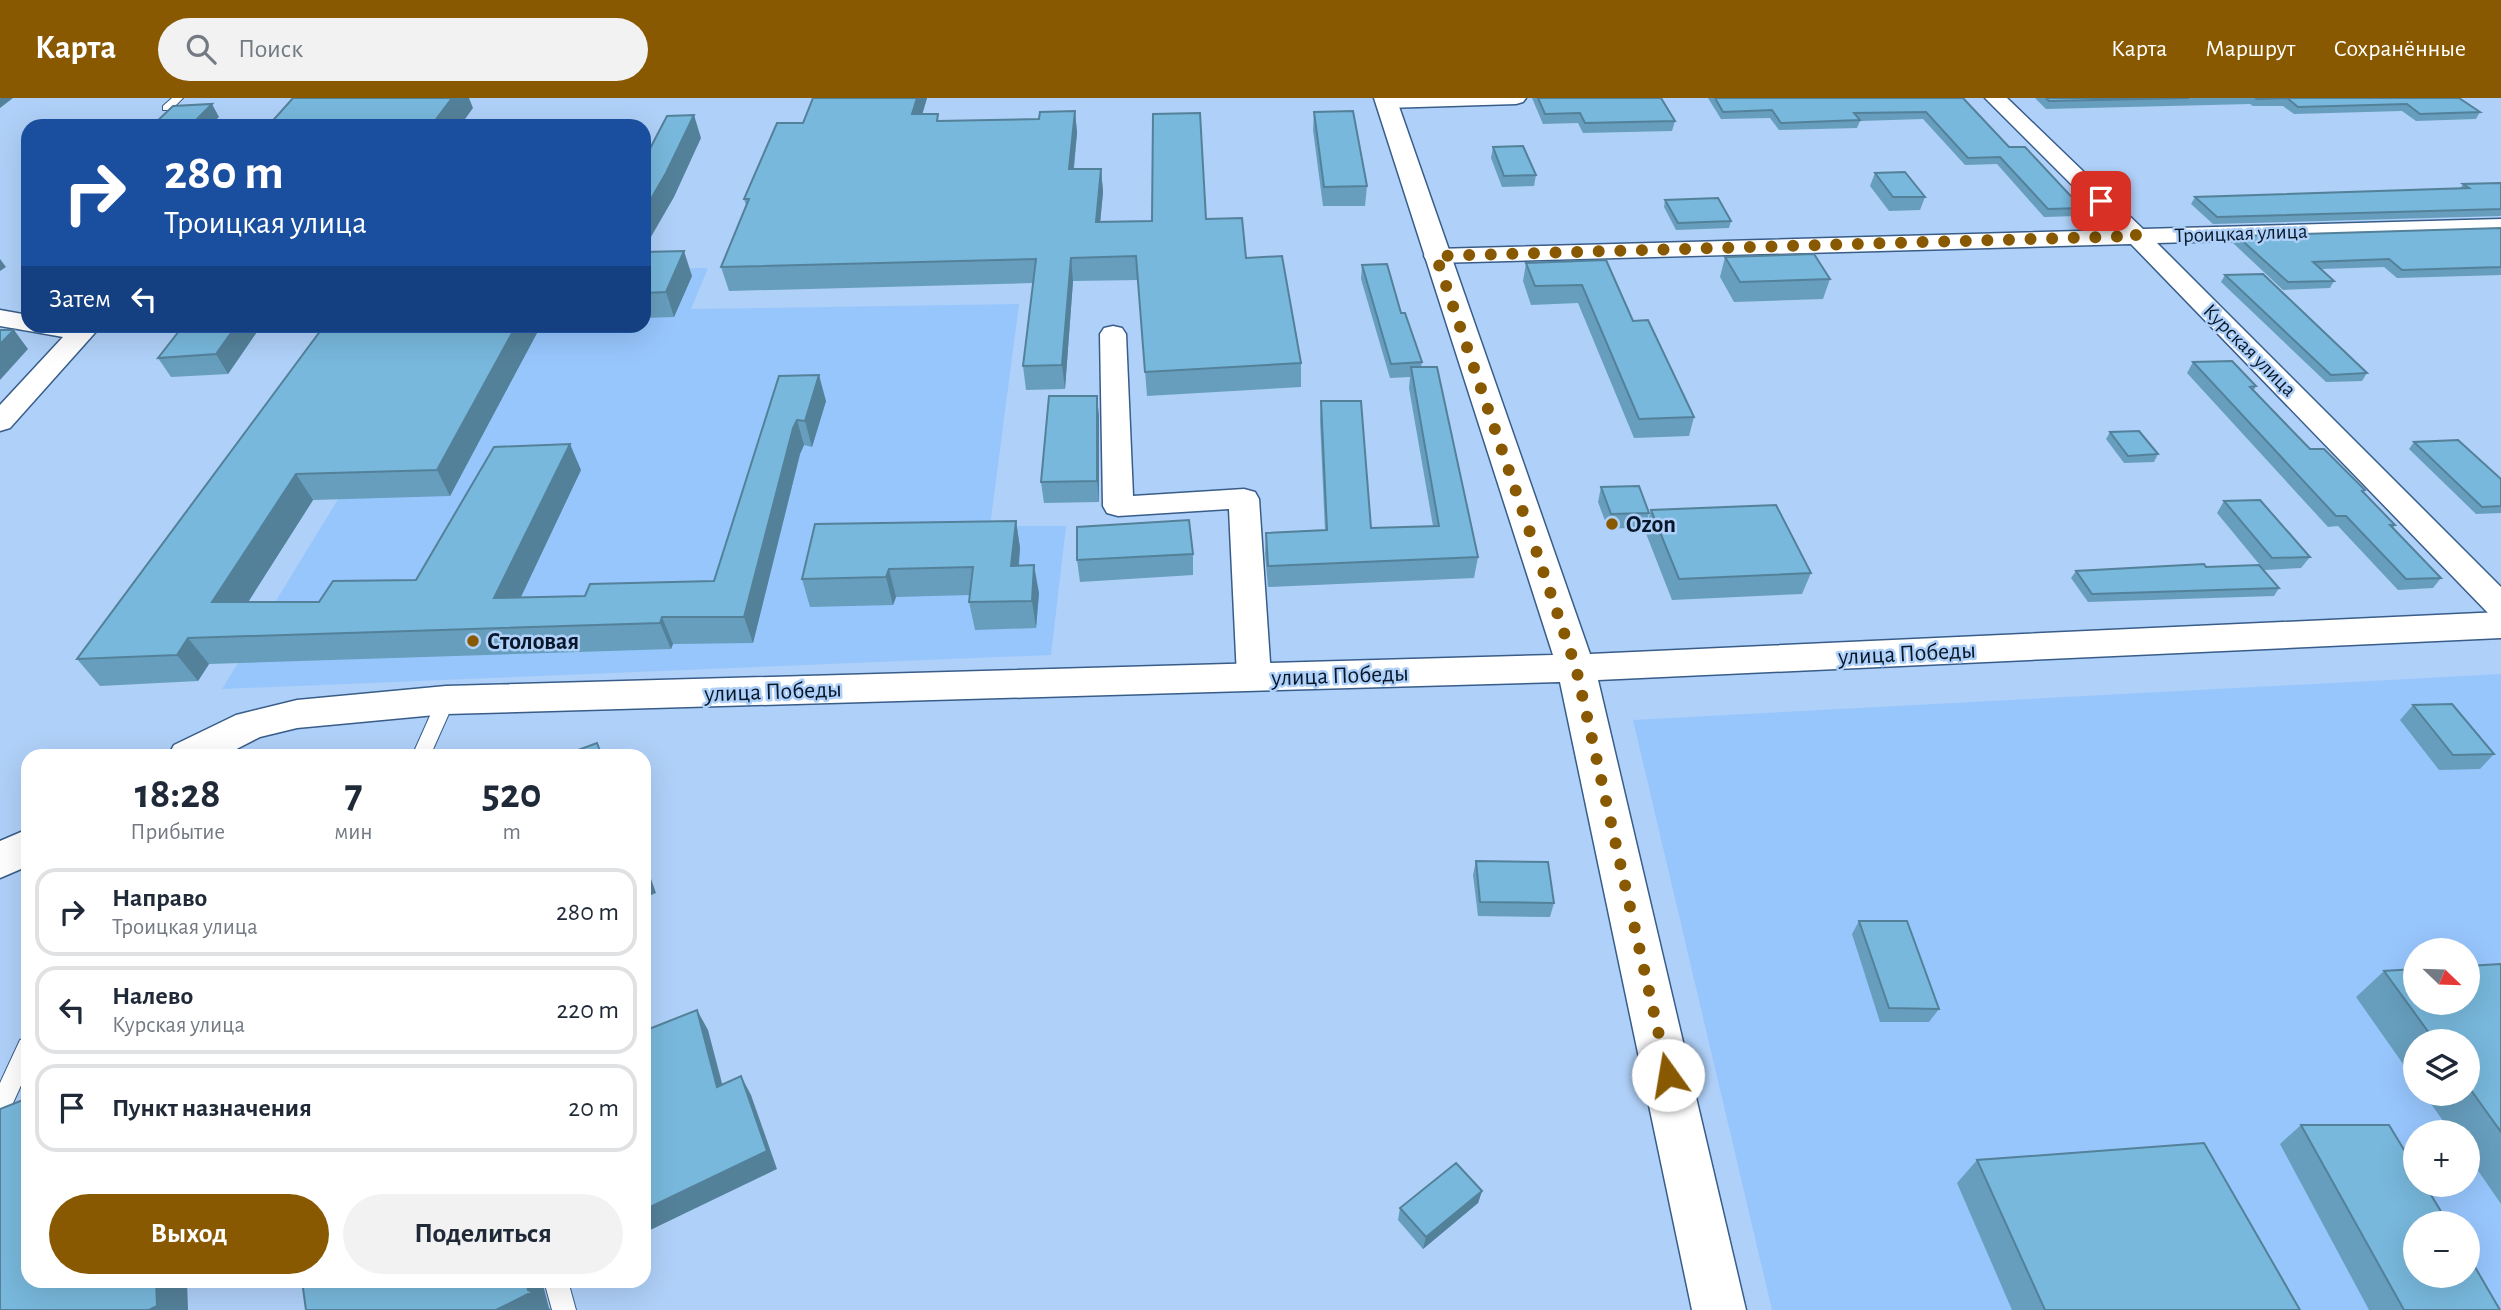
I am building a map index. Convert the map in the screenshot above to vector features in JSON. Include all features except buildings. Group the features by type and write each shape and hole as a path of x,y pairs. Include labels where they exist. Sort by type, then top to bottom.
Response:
{"street":[{"path":"1516,98 1385,100 1576,668 1719,1310"},
{"name":"Курская улица","path":"1995,98 2137,236 2501,606"},
{"name":"Троицкая улица","path":"1436,256 2501,226"},
{"path":"0,318 21,322"},
{"path":"0,422 81,333"},
{"path":"1113,334 1118,506 1244,499 1254,677"},
{"name":"улица Победы","path":"202,749 250,725 297,715 446,700 1576,668 2501,625"},
{"path":"0,861 21,850"}],"lane":[{"path":"167,108 178,98"},
{"path":"424,749 446,700"},
{"path":"0,1107 21,1062"},
{"path":"558,1288 564,1310"}],"shaded area":[{"path":"708,268 691,309 1019,304 990,526 1066,526 1051,655 222,689 440,333 651,333 651,269"},
{"path":"2501,674 2501,1310 1772,1310 1633,720"}],"place":[{"name":"Ozon","path":"1612,524"},
{"name":"Столовая","path":"473,641"}],"route":[{"path":"1668,1075 1576,668 1436,256 2137,236 2101,201"}]}
